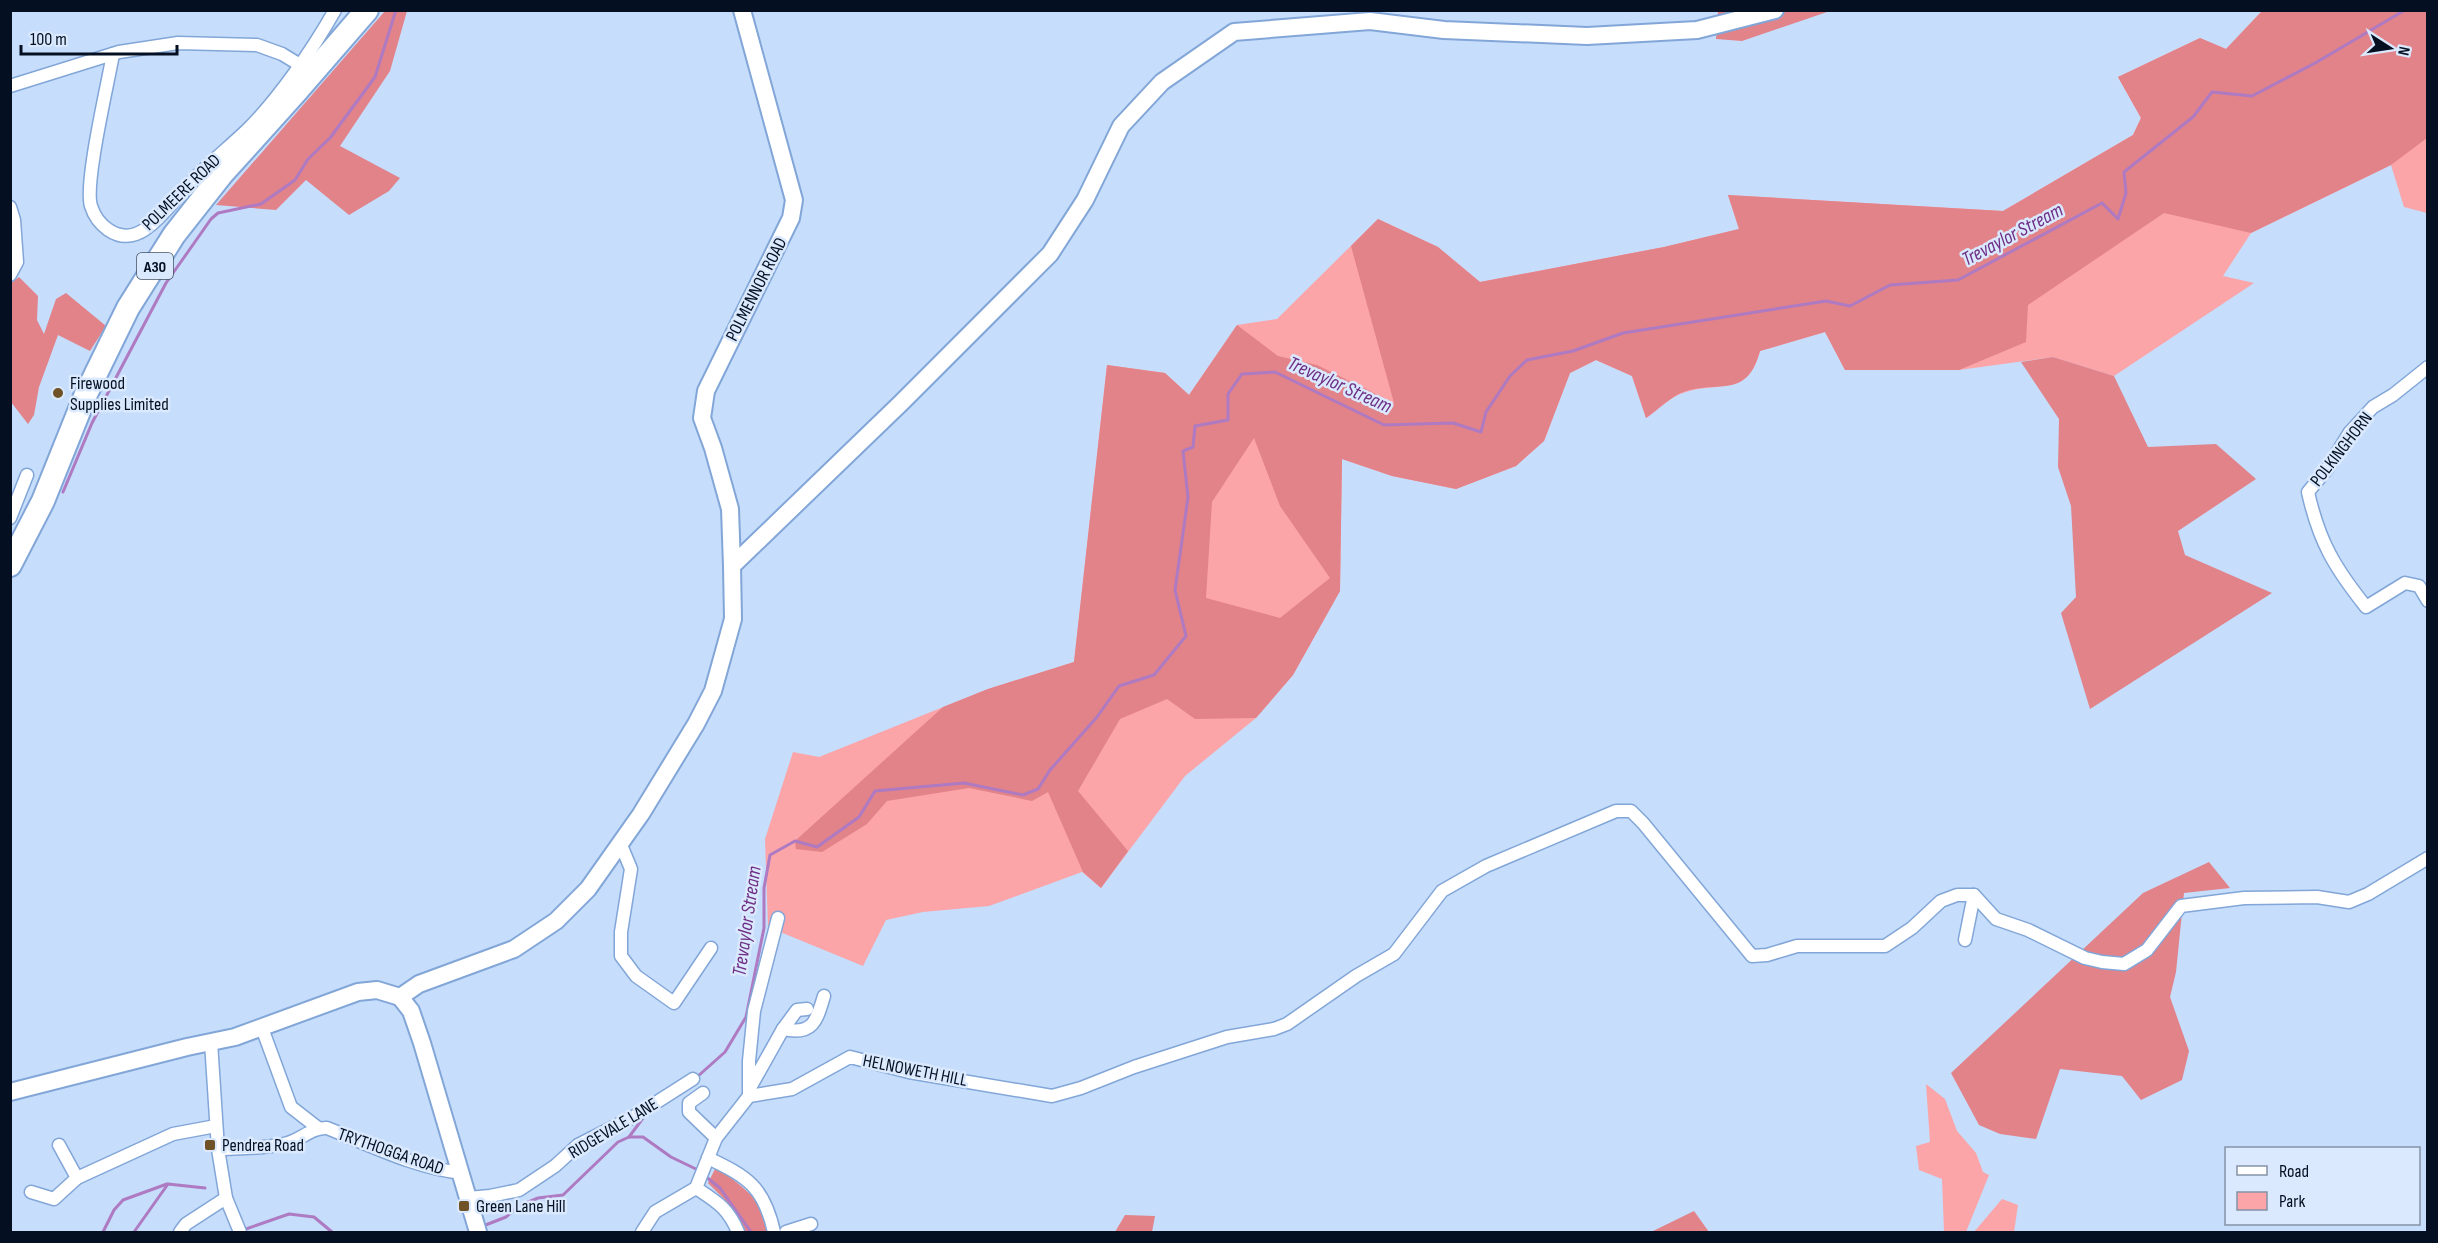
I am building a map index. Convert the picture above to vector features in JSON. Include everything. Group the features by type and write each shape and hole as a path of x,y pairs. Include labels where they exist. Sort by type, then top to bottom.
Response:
{"highway":[{"name":"A30","path":"10,565 43,501 86,394 128,308 174,235 222,174 367,10"}],"street":[{"name":"POLMEERE ROAD","path":"113,54 91,176 90,204 103,227 114,233 136,234 149,226 205,168 247,130 300,65 335,10"},
{"name":"POLMENNOR ROAD","path":"400,997 418,984 514,949 556,921 588,889 621,845 670,769 713,691 733,620 732,566 730,509 702,418 706,391 791,218 794,200 742,10"},
{"path":"732,566 901,403 1050,254 1085,200 1121,126 1162,82 1234,32 1370,21 1444,30 1587,36 1697,30 1775,10"},
{"path":"10,86 113,54 178,43 249,44 282,54 300,65"},
{"path":"10,207 14,220 17,262 10,275"},
{"name":"POLKINGHORN","path":"2427,367 2393,395 2373,407 2350,432 2327,468 2308,492 2314,524 2330,557 2366,607 2405,583 2419,586 2427,602"},
{"path":"10,518 27,475"},
{"name":"HELNOWETH HILL","path":"750,1092 792,1089 850,1058 909,1072 1052,1096 1227,1036 1274,1029 1287,1024 1356,976 1394,954 1442,891 1486,866 1616,811 1631,811 1643,823 1752,956 1767,955 1797,946 1886,946 1912,928 1941,901 1957,895 1974,895"},
{"path":"621,845 631,869 621,933 621,956 636,976 674,1003 711,948"},
{"path":"1974,895 1996,919 2028,930 2085,958 2102,963 2124,964 2147,950 2181,906 2244,898 2317,897 2349,902 2368,894 2427,858"},
{"path":"1965,940 1974,895"},
{"path":"750,1092 749,1061 754,1011 778,918"},
{"path":"10,1092 262,1028 358,992 378,990 400,997 411,1011 462,1173 475,1224"},
{"path":"783,1029 798,1031 810,1028 816,1021 824,996"},
{"path":"642,1233 655,1212 697,1186 716,1138 750,1092 783,1029 796,1010 807,1009"},
{"path":"262,1028 291,1107 318,1128"},
{"path":"211,1042 218,1149 226,1198 240,1233"},
{"name":"RIDGEVALE LANE","path":"468,1198 519,1190 555,1166 578,1145 635,1116 693,1079"},
{"path":"703,1093 689,1103 689,1112 716,1138"},
{"path":"31,1192 54,1199 77,1178 173,1134 216,1126"},
{"name":"TRYTHOGGA ROAD","path":"218,1149 284,1144 301,1138 318,1128 327,1128 405,1158 443,1170 462,1173"},
{"path":"59,1146 77,1178"},
{"path":"706,1163 740,1173 759,1192 770,1214 774,1233"},
{"path":"697,1186 726,1210 738,1233"},
{"path":"180,1233 186,1224 226,1198"},
{"path":"786,1233 811,1224"}],"green space":[{"path":"2262,11 2427,11 2427,213 2404,207 2391,165 2251,233 2223,276 2254,283 2114,376 2053,357 1959,370 1845,370 1825,332 1760,351 1755,366 1740,382 1681,394 1670,399 1646,418 1632,376 1596,360 1570,373 1544,441 1516,466 1456,489 1392,476 1342,459 1340,591 1293,675 1256,718 1185,776 1101,888 1082,872 989,906 923,912 886,920 863,966 768,927 765,839 793,752 819,757 988,689 1074,662 1107,365 1165,373 1189,395 1237,325 1277,319 1378,219 1438,247 1480,282 1664,247 1739,229 1728,195 2003,211 2133,135 2141,118 2118,77 2200,38 2226,49"},
{"path":"1926,1084 1945,1099 1957,1131 1976,1153 1983,1172 1989,1175 1966,1232 1944,1232 1942,1179 1919,1170 1916,1146 1930,1142"},
{"path":"2002,1199 2018,1205 2014,1232 1974,1232"}],"shaded area":[{"path":"385,11 407,11 390,71 340,146 400,178 389,191 349,215 306,180 276,210 216,205"},
{"path":"1718,11 1830,11 1742,41 1716,39"},
{"path":"2262,11 2427,11 2427,138 2391,165 2251,233 2164,213 2028,305 2026,342 1959,370 1845,370 1825,332 1760,351 1755,366 1740,382 1686,391 1670,399 1646,418 1632,376 1596,360 1570,373 1544,441 1516,466 1456,489 1392,476 1342,459 1340,591 1293,675 1256,718 1195,719 1167,699 1120,719 1078,791 1128,851 1101,888 1083,872 1048,792 1032,801 969,788 887,801 867,824 822,852 796,849 795,841 943,707 988,689 1074,662 1107,365 1165,373 1189,395 1237,325 1278,356 1317,365 1394,403 1351,246 1378,219 1438,247 1480,282 1664,247 1739,229 1728,195 2003,211 2133,135 2141,118 2118,77 2200,38 2226,49","holes":["1254,438 1280,506 1330,578 1280,618 1206,598 1212,502"]},
{"path":"19,277 38,296 37,320 44,334 56,299 66,293 106,326 90,351 58,335 39,387 34,415 28,424 11,402 11,283"},
{"path":"2053,357 2114,376 2148,447 2216,444 2256,479 2178,531 2185,555 2272,593 2090,709 2061,613 2076,597 2071,506 2058,467 2059,419 2021,362"},
{"path":"2209,862 2230,888 2184,893 2176,972 2170,997 2189,1051 2182,1080 2141,1100 2122,1076 2060,1069 2036,1139 2000,1134 1979,1125 1951,1073 2143,893"},
{"path":"716,1167 757,1202 772,1232 744,1232 725,1200 708,1183"},
{"path":"1694,1211 1709,1232 1651,1232"},
{"path":"1125,1215 1155,1216 1152,1232 1115,1232"}],"waterway":[{"path":"63,492 92,423 166,283 211,219 218,213 261,204 295,180 308,159 330,138 375,77 396,10"},
{"name":"Trevaylor Stream","path":"697,1077 725,1052 746,1017 764,928 764,888 770,855 795,841 817,847 859,817 875,791 964,783 1023,795 1038,789 1050,770 1097,717 1119,686 1154,675 1186,636 1175,590 1188,497 1183,451 1193,447 1195,426 1228,420 1228,394 1242,374 1275,372 1384,425 1453,423 1481,432 1486,412 1510,376 1527,360 1573,351 1623,333 1826,301 1850,306 1890,285 1958,280 2102,203 2118,219 2126,193 2124,172 2193,117 2212,92 2252,96 2317,62 2405,10"},
{"name":"Trevaylor Stream","path":"629,1137 646,1114"},
{"path":"483,1226 506,1217 519,1206 538,1198 563,1195 618,1142 629,1137 643,1137 671,1157 698,1170"},
{"path":"705,1176 720,1188 751,1232"},
{"path":"103,1232 114,1210 123,1200 167,1184"},
{"path":"134,1232 168,1184 205,1188"},
{"path":"243,1230 289,1214 314,1217 332,1232"}],"place":[{"name":"Firewood Supplies Limited","path":"58,393"},
{"name":"Pendrea Road","path":"210,1145"},
{"name":"Green Lane Hill","path":"464,1206"}]}
